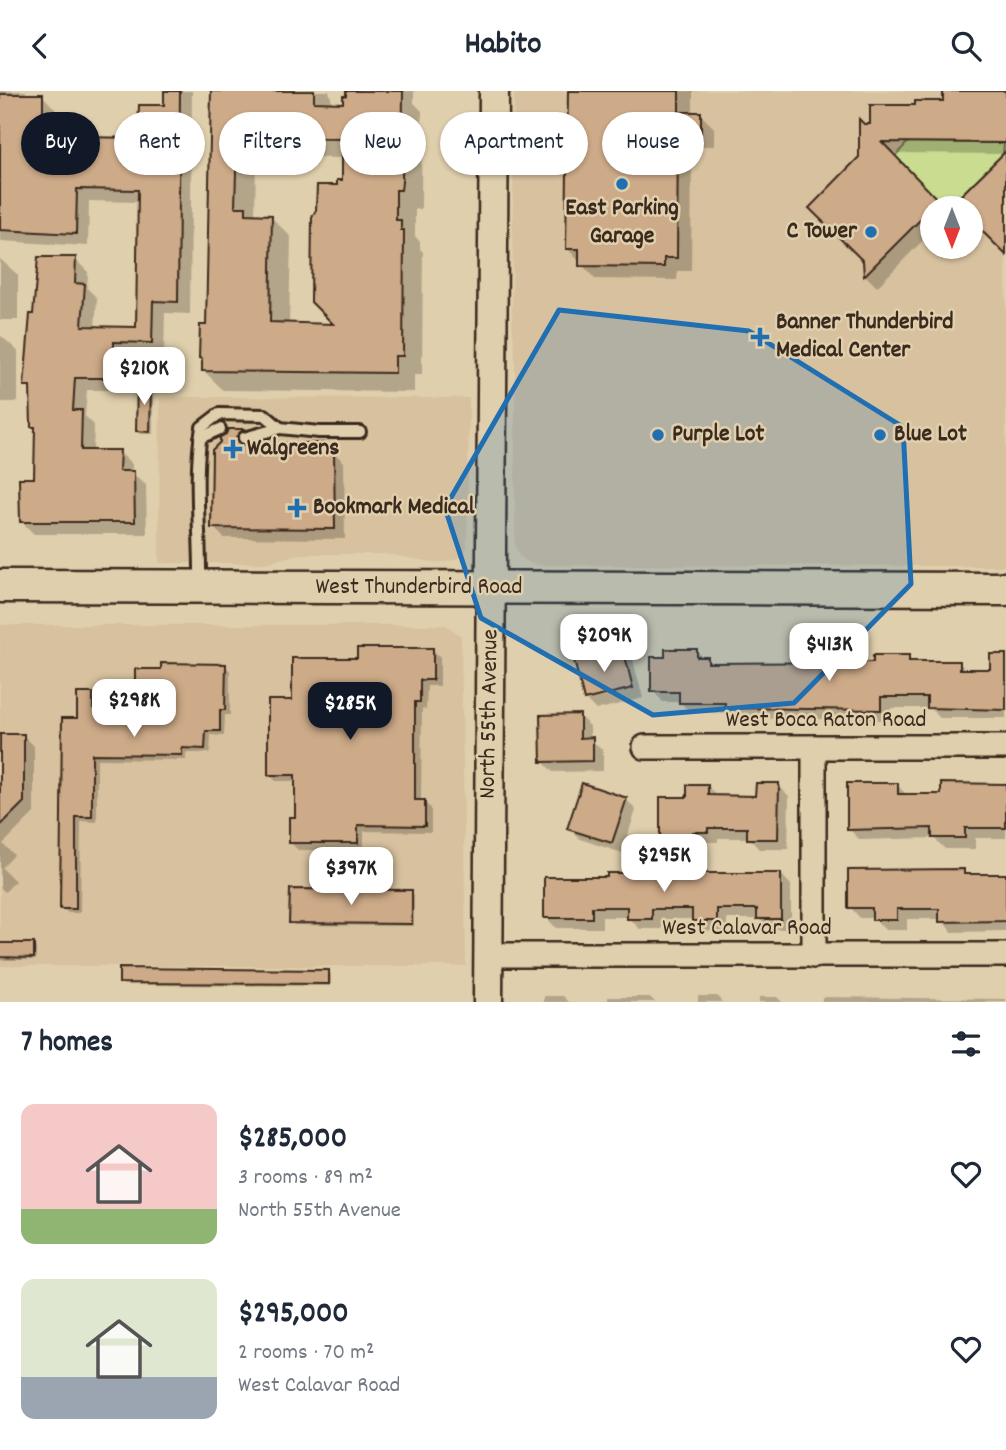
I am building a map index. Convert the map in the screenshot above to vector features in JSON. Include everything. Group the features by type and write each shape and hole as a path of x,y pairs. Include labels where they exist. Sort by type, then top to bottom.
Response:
{"main road":[{"name":"West Thunderbird Road","path":"0,586 1006,589"}],"street":[{"name":"North 55th Avenue","path":"488,1002 494,91"},
{"name":"West Boca Raton Road","path":"645,747 1006,747"},
{"path":"814,747 814,956"},
{"name":"West Calavar Road","path":"489,955 1006,955"}],"lane":[{"path":"200,587 198,451 202,427 219,414 265,415 280,428"},
{"path":"247,434 280,428 360,432"},
{"path":"200,438 220,434"}],"highlighted area":[{"path":"559,310 749,331 903,427 911,584 794,703 653,715 481,618 445,508"}],"shaded area":[{"name":"Banner Thunderbird Medical Center","path":"514,91 1006,91 1006,566 530,563 519,556 515,545 515,352 512,321 513,175 588,175 588,112 514,112"},
{"path":"160,397 469,398 467,548 462,557 446,562 385,554 299,554 265,563 159,563"},
{"path":"0,625 446,625 461,636 466,966 0,966"}],"green space":[{"path":"908,142 1004,143 1003,154 960,196 934,196 895,156"}],"building":[{"path":"164,91 180,91 180,112 139,112 139,105 164,105"},
{"path":"211,91 314,91 314,102 343,103 346,91 403,91 403,112 340,112 340,139 326,139 326,112 219,112 219,175 236,175 235,207 246,207 246,214 272,215 270,322 333,324 311,302 312,217 316,210 317,185 337,185 337,180 342,180 342,175 402,175 401,190 396,190 396,220 401,220 401,230 404,230 403,356 395,356 395,373 202,371 202,359 199,358 200,325 206,325"},
{"name":"East Parking Garage","path":"568,91 679,91 679,112 602,112 602,175 678,175 677,258 664,258 664,267 579,266 579,249 566,249 567,175 588,175 588,112 568,112"},
{"path":"943,91 1006,91 1006,143 882,142 934,196 920,196 920,220 864,276 863,261 809,208 859,157 859,119 864,124 870,124 870,105 915,105 915,101 943,101"},
{"path":"0,94 43,94 43,112 21,112 21,175 100,175 100,137 114,138 114,175 179,175 178,302 153,301 152,343 114,342 114,378 75,378 73,410 82,410 81,450 120,450 119,471 134,471 135,522 20,522 19,478 34,478 35,427 31,427 30,386 24,386 38,257 76,257 75,283 85,284 82,326 136,327 138,190 77,189 76,234 0,230"},
{"path":"1006,151 1006,255 984,233 984,196 960,196"},
{"path":"137,381 151,382 150,432 136,431"},
{"name":"Walgreens","path":"228,429 244,429 236,437 238,443 243,446 257,443 324,443 324,450 334,450 335,529 211,528 212,450"},
{"path":"357,648 433,648 433,680 420,680 420,702 415,702 415,800 425,800 425,826 358,825 358,843 289,843 289,817 295,817 295,775 268,775 268,700 292,700 292,658 357,658"},
{"path":"623,648 633,688 584,700 574,660"},
{"path":"665,649 697,649 697,657 708,657 708,663 873,662 873,655 909,655 909,661 960,661 960,669 990,669 990,654 1006,654 1006,710 927,708 927,697 881,697 881,710 725,708 725,703 679,703 679,692 651,692 651,657 665,657"},
{"path":"161,663 226,664 225,710 220,710 220,731 206,731 205,749 182,748 182,755 92,754 92,817 76,817 76,909 60,909 62,718 77,718 77,693 93,693 93,708 135,709 135,669 161,669"},
{"path":"580,714 580,738 593,737 593,761 541,762 540,715"},
{"path":"0,734 24,734 24,802 0,826"},
{"path":"582,783 627,798 612,843 567,829"},
{"path":"756,783 779,783 778,839 747,839 747,828 708,828 708,832 692,832 692,837 660,837 660,797 687,797 687,785 708,785 708,795 755,796"},
{"path":"847,783 898,783 898,794 941,794 941,783 1006,784 1006,828 965,828 965,838 932,838 932,828 847,830"},
{"path":"964,869 964,874 1006,874 1006,921 939,922 939,909 897,909 897,920 872,920 872,908 848,908 848,870"},
{"path":"607,873 781,873 781,919 757,919 757,909 717,909 717,921 692,921 692,909 652,909 652,919 627,919 627,907 592,907 592,918 544,918 544,877 607,877"},
{"path":"290,889 412,890 412,924 289,923"},
{"path":"0,943 34,943 34,958 0,957"},
{"path":"119,968 329,970 329,984 119,983"}],"place":[{"name":"East Parking Garage","path":"622,184"},
{"name":"C Tower","path":"871,232"},
{"name":"Banner Thunderbird Medical Center","path":"760,337"},
{"name":"Purple Lot","path":"658,435"},
{"name":"Blue Lot","path":"880,435"},
{"name":"Walgreens","path":"233,449"},
{"name":"Bookmark Medical","path":"297,508"}]}
